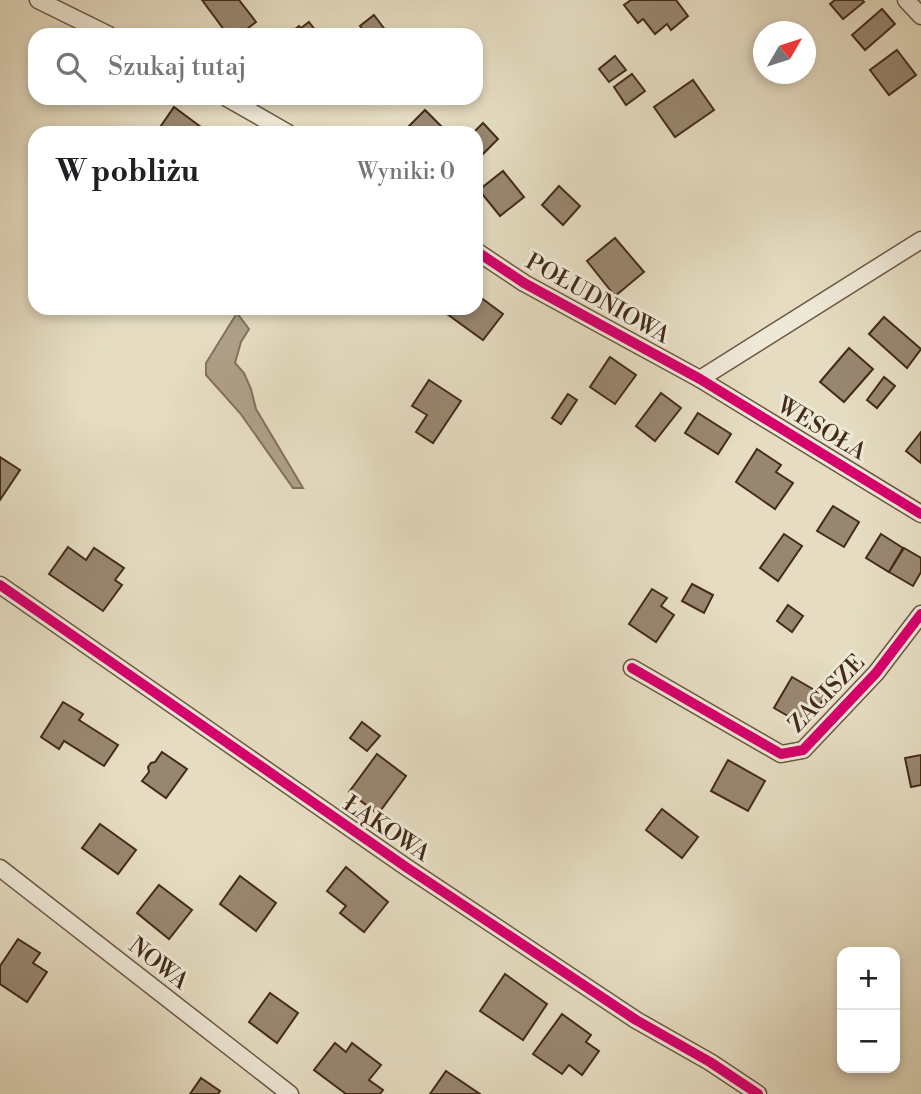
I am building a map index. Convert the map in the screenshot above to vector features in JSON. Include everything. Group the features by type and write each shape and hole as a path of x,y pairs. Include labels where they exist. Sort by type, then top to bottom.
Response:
{"street":[{"path":"38,0 95,28"},
{"path":"906,0 921,16"},
{"path":"239,105 276,126"},
{"path":"700,379 921,240"},
{"name":"POŁUDNIOWA","path":"483,256 524,283 700,379"},
{"name":"WESOŁA","path":"700,379 921,514"},
{"name":"ŁĄKOWA","path":"0,585 405,867 636,1020 710,1062 758,1094"},
{"name":"ZACISZE","path":"632,668 781,754 803,750 876,673 921,614"},
{"name":"NOWA","path":"0,868 290,1094"}],"shaded area":[{"path":"236,315 238,315 249,329 241,342 235,363 244,373 256,409 303,488 293,488 240,413 206,375 206,363"}],"building":[{"path":"202,0 239,0 256,22 248,28 223,28"},
{"path":"631,0 676,0 688,16 671,30 667,24 655,34 643,19 638,23 624,5"},
{"path":"835,0 864,2 843,19 830,4"},
{"path":"882,9 895,24 865,50 852,35"},
{"path":"374,15 384,28 362,28 360,26"},
{"path":"309,22 314,28 301,28"},
{"path":"897,50 916,75 889,95 870,70"},
{"path":"615,56 626,70 609,82 599,69"},
{"path":"632,74 645,91 626,105 614,87"},
{"path":"693,80 714,110 675,137 654,107"},
{"path":"174,107 200,126 161,126"},
{"path":"425,110 441,126 409,126"},
{"path":"483,123 498,139 483,154 483,126 480,126"},
{"path":"503,171 524,197 500,216 483,195 483,187"},
{"path":"559,186 580,206 563,225 542,205"},
{"path":"615,238 644,272 615,296 587,261"},
{"path":"483,299 503,314 483,340 448,315 483,315"},
{"path":"884,317 921,349 907,368 869,334"},
{"path":"849,348 873,369 844,402 820,382"},
{"path":"610,357 636,375 615,404 590,387"},
{"path":"884,377 895,386 877,408 867,400"},
{"path":"429,380 461,401 433,443 416,432 427,415 412,406"},
{"path":"661,393 681,408 655,441 636,426"},
{"path":"568,394 577,400 561,424 552,418"},
{"path":"698,413 731,434 718,454 685,433"},
{"path":"921,432 921,463 906,451"},
{"path":"757,449 781,465 776,472 793,483 775,509 736,482"},
{"path":"0,457 20,470 0,500"},
{"path":"833,506 859,522 844,547 817,531"},
{"path":"784,534 802,546 778,581 760,568"},
{"path":"881,534 903,548 889,572 866,558"},
{"path":"68,547 86,560 94,548 124,568 115,580 122,585 103,611 49,574"},
{"path":"904,548 921,558 921,572 913,586 889,572"},
{"path":"692,584 713,595 704,613 682,601"},
{"path":"652,589 667,598 661,606 674,615 656,642 629,624"},
{"path":"788,605 803,616 792,632 777,621"},
{"path":"792,677 825,696 807,727 774,708"},
{"path":"63,702 83,714 79,720 118,745 104,766 64,741 59,749 41,737"},
{"path":"362,722 380,736 367,751 350,738"},
{"path":"162,752 187,769 166,798 142,781 149,772 148,767"},
{"path":"377,754 406,776 378,814 349,792"},
{"path":"921,755 921,785 911,787 905,758"},
{"path":"728,760 765,781 748,811 711,791"},
{"path":"662,809 698,837 682,858 646,830"},
{"path":"100,824 136,850 118,874 82,848"},
{"path":"346,867 388,902 364,932 340,913 346,906 327,891"},
{"path":"240,876 276,903 256,931 220,904"},
{"path":"159,885 192,910 169,939 137,913"},
{"path":"18,939 40,953 33,963 47,972 27,1002 0,984 0,966"},
{"path":"505,974 547,1004 523,1040 480,1011"},
{"path":"270,993 298,1013 277,1043 249,1022"},
{"path":"562,1014 591,1035 586,1042 599,1051 582,1075 569,1065 562,1074 533,1054"},
{"path":"335,1043 346,1052 352,1043 381,1065 369,1080 383,1090 380,1094 346,1094 314,1070"},
{"path":"446,1071 480,1094 430,1094"},
{"path":"201,1078 220,1091 218,1094 190,1094"}],"cycle path":[{"path":"483,256 524,283 700,379 921,514"},
{"path":"0,585 406,867 636,1020 710,1062 758,1094"},
{"path":"632,668 781,754 803,750 876,673 921,614"}]}
